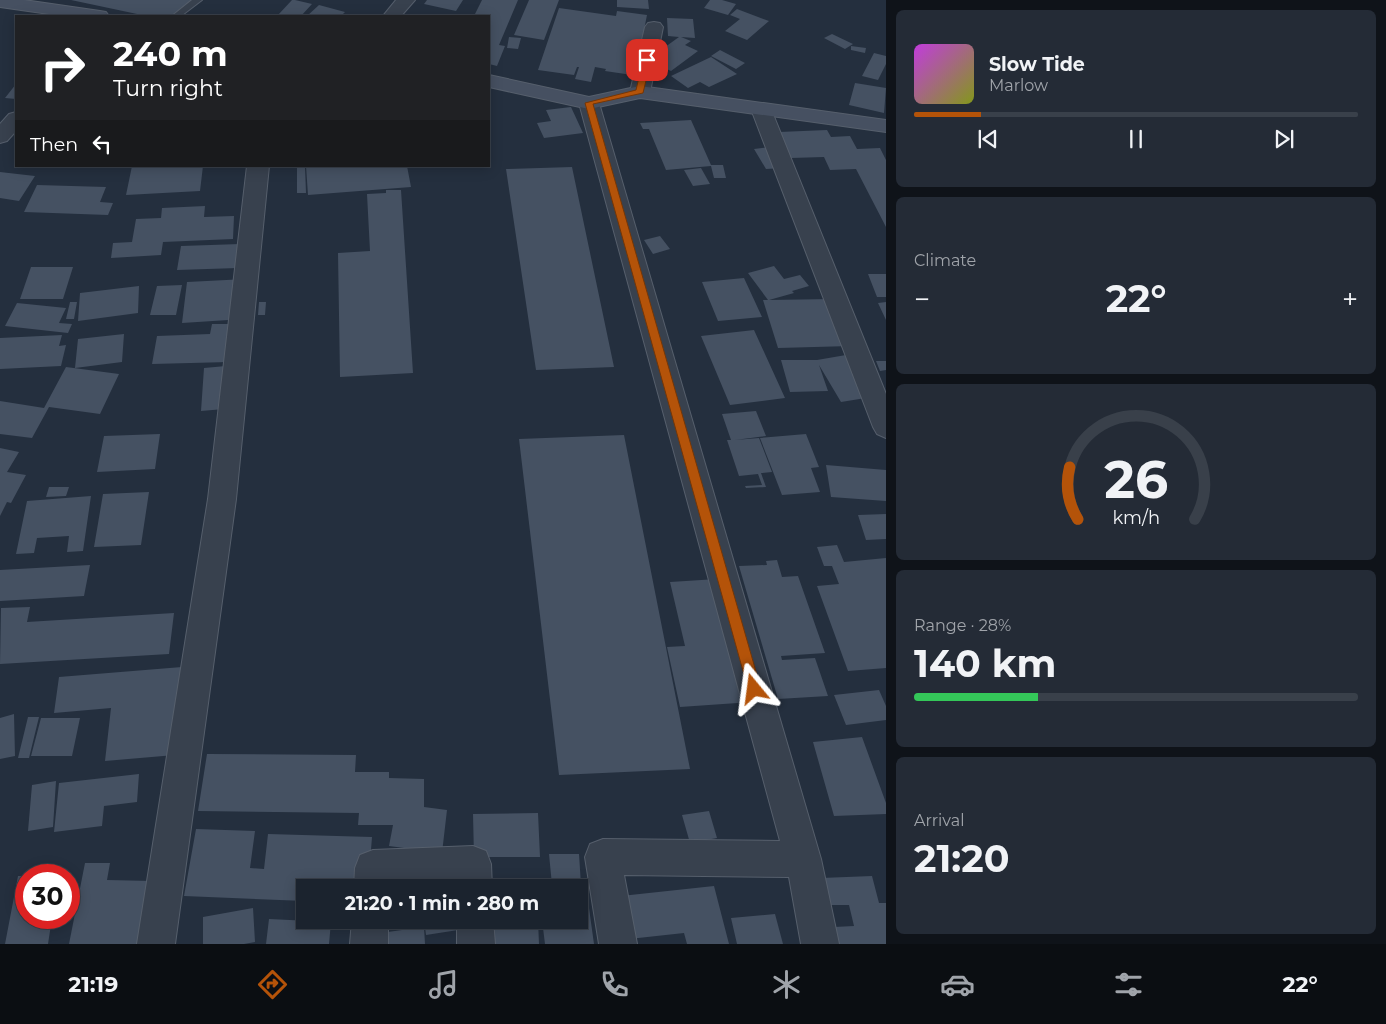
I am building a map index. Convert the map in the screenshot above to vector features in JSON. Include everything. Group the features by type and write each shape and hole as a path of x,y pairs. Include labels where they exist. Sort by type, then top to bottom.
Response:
{"main road":[{"path":"0,2 31,3 95,15"},
{"path":"490,81 589,103 640,92 886,126"}],"street":[{"path":"393,15 406,0"},
{"path":"640,92 654,28"},
{"path":"589,103 803,859 820,944"},
{"path":"761,109 886,427"},
{"path":"0,137 15,119"},
{"path":"156,944 222,499 258,167"},
{"path":"618,944 603,857 803,859"},
{"path":"372,879 373,868 473,864 474,879"},
{"path":"370,929 370,944"},
{"path":"475,929 476,944"}],"lane":[{"path":"177,15 198,0"}],"building":[{"path":"71,0 192,0 177,15 137,14"},
{"path":"292,0 312,4 302,15 278,15"},
{"path":"427,0 463,0 456,11 424,4"},
{"path":"482,0 518,0 499,45 505,46 497,66 490,64 490,15 474,15"},
{"path":"529,0 559,0 544,40 514,35"},
{"path":"617,0 648,0 649,9 617,7"},
{"path":"710,0 722,0 736,4 728,15 704,8"},
{"path":"319,5 345,12 342,15 308,15"},
{"path":"559,8 616,16 617,11 647,15 643,35 648,36 639,76 605,71 606,69 595,67 591,82 575,79 579,67 577,67 574,75 538,70"},
{"path":"737,9 769,21 747,40 725,31 740,19 730,15"},
{"path":"667,18 693,19 695,38 681,37 691,41 685,45 698,51 671,71 647,60 679,37 668,36"},
{"path":"832,34 853,44 845,49 824,38"},
{"path":"509,37 521,38 518,49 507,48"},
{"path":"851,46 866,48 865,53 851,50"},
{"path":"720,50 745,63 736,69 711,56"},
{"path":"874,53 886,56 886,64 878,80 862,76"},
{"path":"711,57 737,74 709,87 700,82 688,88 671,76"},
{"path":"855,83 886,88 884,113 849,105"},
{"path":"15,85 15,99 5,98"},
{"path":"571,107 583,133 544,138 537,123 551,121 546,110"},
{"path":"691,120 711,165 723,165 726,178 714,178 711,166 666,170 649,129 643,129 640,123"},
{"path":"827,130 831,137 850,136 857,149 880,148 886,160 886,227 856,169 830,170 824,157 791,158 779,132"},
{"path":"771,147 783,168 766,169 754,149"},
{"path":"132,167 203,167 200,191 126,195"},
{"path":"297,167 305,167 306,193 297,193"},
{"path":"306,167 407,167 411,187 308,195"},
{"path":"572,167 614,367 536,370 506,169"},
{"path":"701,168 710,184 693,186 684,170"},
{"path":"0,172 35,176 19,201 0,198"},
{"path":"37,185 106,187 100,202 113,203 108,215 24,212"},
{"path":"386,190 401,190 413,373 340,377 338,253 370,251 367,194 386,193"},
{"path":"205,206 204,217 234,216 233,239 163,242 161,255 111,258 113,243 132,242 136,219 161,218 162,208"},
{"path":"660,236 670,249 653,254 644,240"},
{"path":"240,244 238,268 177,270 181,246"},
{"path":"774,266 784,279 800,275 809,286 792,291 794,293 769,300 833,299 851,346 778,348 763,300 768,300 748,273"},
{"path":"31,267 73,267 63,299 20,299"},
{"path":"868,274 886,274 886,297 877,297"},
{"path":"744,278 762,317 718,321 702,282"},
{"path":"246,279 244,319 182,323 187,282"},
{"path":"182,285 176,315 150,315 157,286"},
{"path":"139,286 138,313 78,321 80,293"},
{"path":"70,302 77,302 74,319 66,319"},
{"path":"259,302 266,302 265,315 258,315"},
{"path":"886,302 886,320 878,303"},
{"path":"17,303 66,308 59,323 72,324 68,333 5,326"},
{"path":"212,324 234,324 229,362 152,364 157,336 210,334"},
{"path":"754,330 785,398 730,405 701,336"},
{"path":"124,334 122,362 75,368 78,339"},
{"path":"62,335 59,346 66,345 61,366 0,369 0,338"},
{"path":"846,355 872,397 841,402 819,365 828,391 790,392 781,360 817,360"},
{"path":"876,361 886,361 886,370 880,371"},
{"path":"226,366 224,409 201,411 204,368"},
{"path":"66,367 119,374 100,414 49,407 32,438 0,434 0,401 44,408"},
{"path":"756,411 766,436 735,440 759,438 772,472 761,473 766,487 746,488 745,486 762,485 758,474 739,476 727,440 731,440 722,414"},
{"path":"160,434 155,469 97,472 104,436"},
{"path":"806,434 819,467 811,468 820,492 782,495 760,438"},
{"path":"624,435 690,769 559,775 519,439"},
{"path":"0,448 19,452 7,472 26,475 11,503 7,502 0,516"},
{"path":"826,465 886,470 886,501 831,497"},
{"path":"49,487 69,487 66,496 46,497"},
{"path":"149,492 141,545 94,547 103,494"},
{"path":"91,496 83,551 67,552 69,536 37,538 34,553 16,554 27,501"},
{"path":"886,514 886,539 866,540 858,515"},
{"path":"837,545 844,562 886,558 886,668 848,671 817,586 839,584 832,566 824,566 817,547"},
{"path":"777,560 782,577 798,576 825,653 781,656 782,660 815,658 828,696 778,699 739,566 767,565 766,561"},
{"path":"90,565 84,596 0,601 0,570"},
{"path":"717,579 752,702 680,707 667,647 685,646 670,582"},
{"path":"30,607 27,622 174,613 169,654 0,664 1,608"},
{"path":"182,667 175,755 105,761 111,708 54,713 59,677"},
{"path":"879,690 886,706 886,720 846,725 834,695"},
{"path":"14,714 15,756 0,759 0,718"},
{"path":"28,717 39,717 29,758 18,758"},
{"path":"41,718 80,718 72,756 31,756"},
{"path":"862,737 886,803 886,814 834,816 813,742"},
{"path":"207,754 356,755 355,772 389,772 389,778 424,779 424,807 447,810 442,853 389,846 393,825 358,825 359,813 198,811"},
{"path":"139,774 137,802 104,806 102,826 54,832 59,783"},
{"path":"56,781 53,827 28,831 32,785"},
{"path":"709,811 717,838 690,843 682,815"},
{"path":"538,813 540,857 474,857 473,814"},
{"path":"196,829 255,831 250,868 264,869 268,834 372,837 369,879 296,879 296,901 184,896"},
{"path":"549,854 579,854 581,879 551,879"},
{"path":"85,863 110,863 107,880 152,881 141,944 69,944 72,929 80,929 80,888"},
{"path":"464,869 465,879 420,879 420,874"},
{"path":"872,876 879,903 886,903 886,944 839,944 834,927 854,926 849,905 828,905 821,878"},
{"path":"714,886 729,944 687,944 684,933 629,939 621,896"},
{"path":"15,892 15,929 50,929 48,944 5,944"},
{"path":"253,908 255,942 244,944 203,944 203,917"},
{"path":"588,908 594,944 545,944 543,929 588,929"},
{"path":"775,914 783,944 737,944 731,918"},
{"path":"269,919 296,920 296,929 330,929 329,944 266,944"},
{"path":"424,929 425,944 374,944 373,934"},
{"path":"425,929 465,929 426,935"},
{"path":"489,929 538,929 539,944 489,944"}],"route":[{"path":"647,60 640,92 589,103 754,689"}]}
